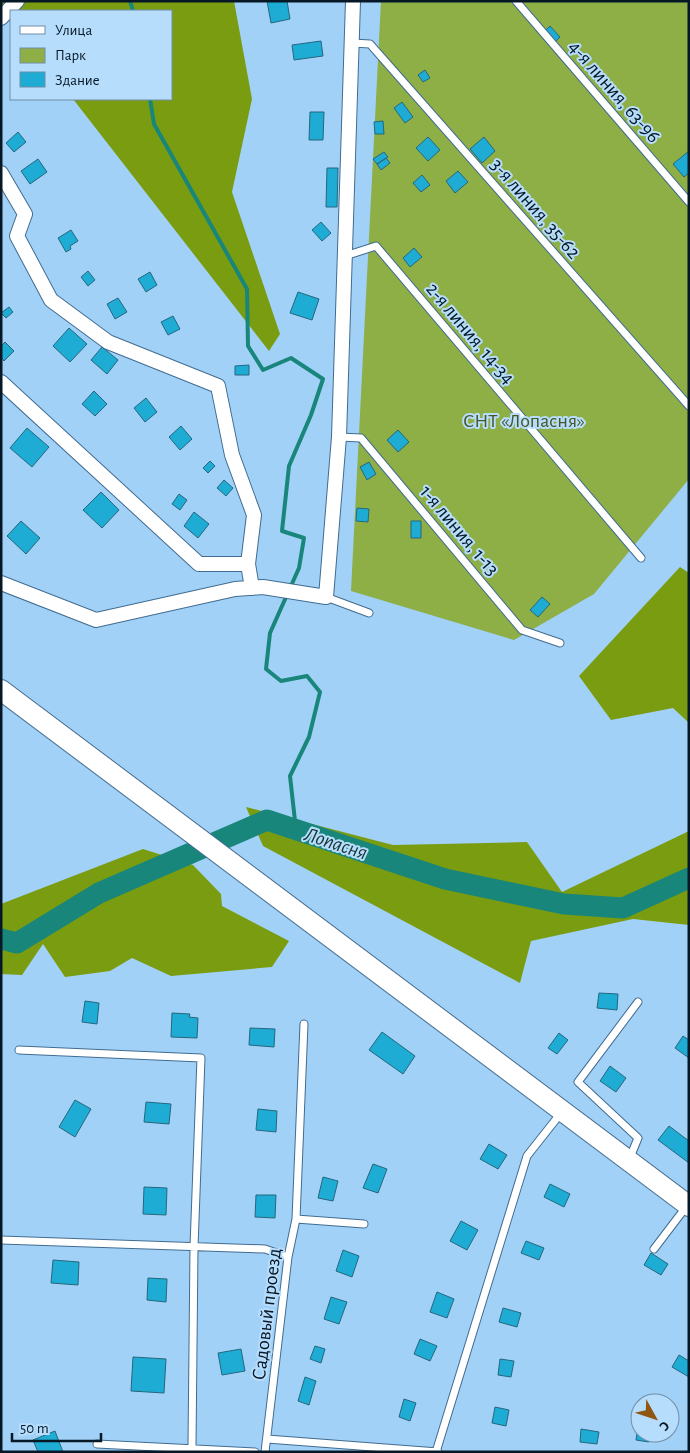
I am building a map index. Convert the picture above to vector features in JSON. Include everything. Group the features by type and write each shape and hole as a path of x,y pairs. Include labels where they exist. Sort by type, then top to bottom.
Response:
{"street":[{"path":"1,18 17,1"},
{"path":"1,583 96,620 235,589 258,587 326,597 339,437 353,1"},
{"path":"1,173 26,214 17,236 51,300 108,342 218,386 232,455 254,515 248,564 258,587"},
{"path":"1,382 199,564 248,564"},
{"path":"1,690 230,864 563,1110 688,1205"}],"lane":[{"name":"4-я линия, 63-96","path":"516,1 689,202"},
{"name":"3-я линия, 35-62","path":"352,43 370,44 689,406"},
{"name":"2-я линия, 14-34","path":"344,256 376,246 641,558"},
{"name":"1-я линия, 1-13","path":"339,437 361,438 522,630 560,643"},
{"path":"326,597 368,613"},
{"path":"629,1160 638,1138 578,1082 638,1002"},
{"name":"Садовый проезд","path":"265,1452 288,1256 296,1219 304,1024"},
{"path":"19,1050 201,1058 194,1247 192,1447"},
{"path":"267,1439 349,1448 437,1452 527,1156 563,1110"},
{"path":"654,1248 688,1205"},
{"path":"296,1219 364,1224"},
{"path":"1,1240 265,1249 288,1256"},
{"path":"97,1444 192,1447 255,1452"}],"green space":[{"path":"1,1 234,1 252,99 232,192 280,334 269,351 74,100 172,100 172,10 10,10 10,19 1,7"},
{"name":"СНТ «Лопасня»","path":"381,1 689,1 689,479 594,594 514,640 351,591"},
{"path":"680,567 689,573 689,723 673,708 611,720 579,676"},
{"path":"246,807 393,845 527,842 562,892 689,831 689,925 633,919 531,941 520,983 263,846"},
{"path":"143,849 193,865 221,894 222,906 289,941 272,967 171,976 132,958 110,971 65,977 43,944 22,975 1,974 1,904"}],"building":[{"path":"267,1 287,1 290,19 271,23"},
{"path":"550,26 560,37 553,44 543,33"},
{"path":"321,41 323,56 294,60 292,45"},
{"path":"425,70 430,78 423,82 418,75"},
{"path":"402,102 413,117 405,123 394,108"},
{"path":"310,112 324,112 323,140 309,140"},
{"path":"383,121 384,134 375,134 374,122"},
{"path":"18,132 26,142 14,152 6,143"},
{"path":"428,137 440,150 428,161 416,148"},
{"path":"484,137 495,151 482,163 470,149"},
{"path":"689,151 689,173 684,177 673,164"},
{"path":"384,152 388,157 377,164 373,159"},
{"path":"386,158 390,163 381,170 377,164"},
{"path":"38,159 47,172 30,184 21,171"},
{"path":"327,168 338,168 337,207 326,207"},
{"path":"458,171 468,182 455,193 446,181"},
{"path":"422,175 430,185 421,192 413,183"},
{"path":"321,222 331,233 322,241 312,230"},
{"path":"71,230 78,241 70,246 71,249 66,252 58,238"},
{"path":"414,248 422,257 410,267 403,258"},
{"path":"88,271 95,280 88,286 81,277"},
{"path":"150,272 157,285 146,292 138,279"},
{"path":"298,292 319,299 312,320 290,313"},
{"path":"118,298 127,312 115,319 107,304"},
{"path":"9,307 13,312 6,318 1,313"},
{"path":"173,316 180,329 168,335 161,322"},
{"path":"69,328 87,344 70,362 53,346"},
{"path":"5,342 14,351 4,361 1,357 1,346"},
{"path":"102,347 118,360 107,374 91,360"},
{"path":"249,365 249,375 235,375 235,366"},
{"path":"94,391 107,404 95,416 82,404"},
{"path":"146,398 157,412 145,422 134,408"},
{"path":"181,426 192,439 180,450 169,437"},
{"path":"27,428 49,447 32,467 10,448"},
{"path":"398,430 409,442 398,452 387,440"},
{"path":"210,461 215,466 208,473 203,468"},
{"path":"369,462 376,474 367,480 360,467"},
{"path":"224,480 233,488 226,496 217,488"},
{"path":"101,492 119,510 102,528 83,510"},
{"path":"179,494 187,500 180,510 172,504"},
{"path":"357,508 369,509 368,522 356,521"},
{"path":"194,512 209,524 198,538 184,526"},
{"path":"21,521 40,538 26,554 7,536"},
{"path":"411,521 421,521 421,538 411,538"},
{"path":"542,597 550,604 538,617 530,610"},
{"path":"599,993 618,994 617,1010 597,1008"},
{"path":"85,1001 99,1003 97,1024 82,1022"},
{"path":"172,1013 190,1014 189,1017 198,1018 197,1038 171,1037"},
{"path":"250,1028 275,1029 274,1047 249,1045"},
{"path":"382,1032 415,1056 403,1074 369,1050"},
{"path":"559,1033 568,1040 557,1054 548,1048"},
{"path":"683,1036 689,1040 689,1058 675,1048"},
{"path":"610,1066 626,1078 616,1092 600,1081"},
{"path":"75,1100 91,1109 75,1137 59,1127"},
{"path":"146,1102 171,1104 169,1124 144,1122"},
{"path":"258,1109 277,1111 276,1132 256,1130"},
{"path":"669,1126 689,1141 689,1163 658,1140"},
{"path":"489,1144 507,1155 498,1169 480,1159"},
{"path":"373,1164 387,1169 378,1193 363,1188"},
{"path":"323,1177 338,1181 333,1201 318,1198"},
{"path":"550,1184 570,1194 564,1207 544,1197"},
{"path":"144,1187 167,1188 166,1215 143,1214"},
{"path":"256,1195 276,1195 275,1218 255,1217"},
{"path":"461,1221 478,1230 467,1250 450,1241"},
{"path":"526,1241 544,1248 539,1260 521,1253"},
{"path":"343,1250 359,1256 352,1277 336,1271"},
{"path":"651,1253 668,1264 661,1275 644,1265"},
{"path":"53,1260 79,1262 78,1285 51,1283"},
{"path":"148,1278 167,1279 166,1302 147,1300"},
{"path":"437,1292 454,1299 447,1318 430,1312"},
{"path":"331,1297 347,1302 339,1324 324,1319"},
{"path":"503,1308 521,1313 517,1327 499,1322"},
{"path":"420,1339 437,1346 430,1361 414,1354"},
{"path":"315,1346 325,1349 321,1363 310,1359"},
{"path":"241,1349 245,1371 222,1375 218,1353"},
{"path":"679,1355 689,1361 689,1377 672,1367"},
{"path":"133,1357 166,1359 164,1393 131,1391"},
{"path":"500,1359 514,1361 511,1377 498,1375"},
{"path":"305,1377 316,1381 309,1405 298,1401"},
{"path":"404,1399 416,1403 410,1421 399,1417"},
{"path":"495,1407 509,1410 506,1426 492,1423"},
{"path":"581,1429 599,1432 597,1444 580,1442"},
{"path":"55,1431 63,1452 38,1452 33,1440"}],"waterway":[{"path":"130,1 133,10"},
{"path":"150,100 154,124 247,289 248,346 263,370 291,358 323,379 311,415 289,466 282,531 304,538 299,568 270,633 266,669 281,681 307,676 320,692 309,737 290,776 296,830"},
{"name":"Лопасня","path":"1,939 17,943 99,893 267,820 445,879 564,904 623,908 689,878"}]}
